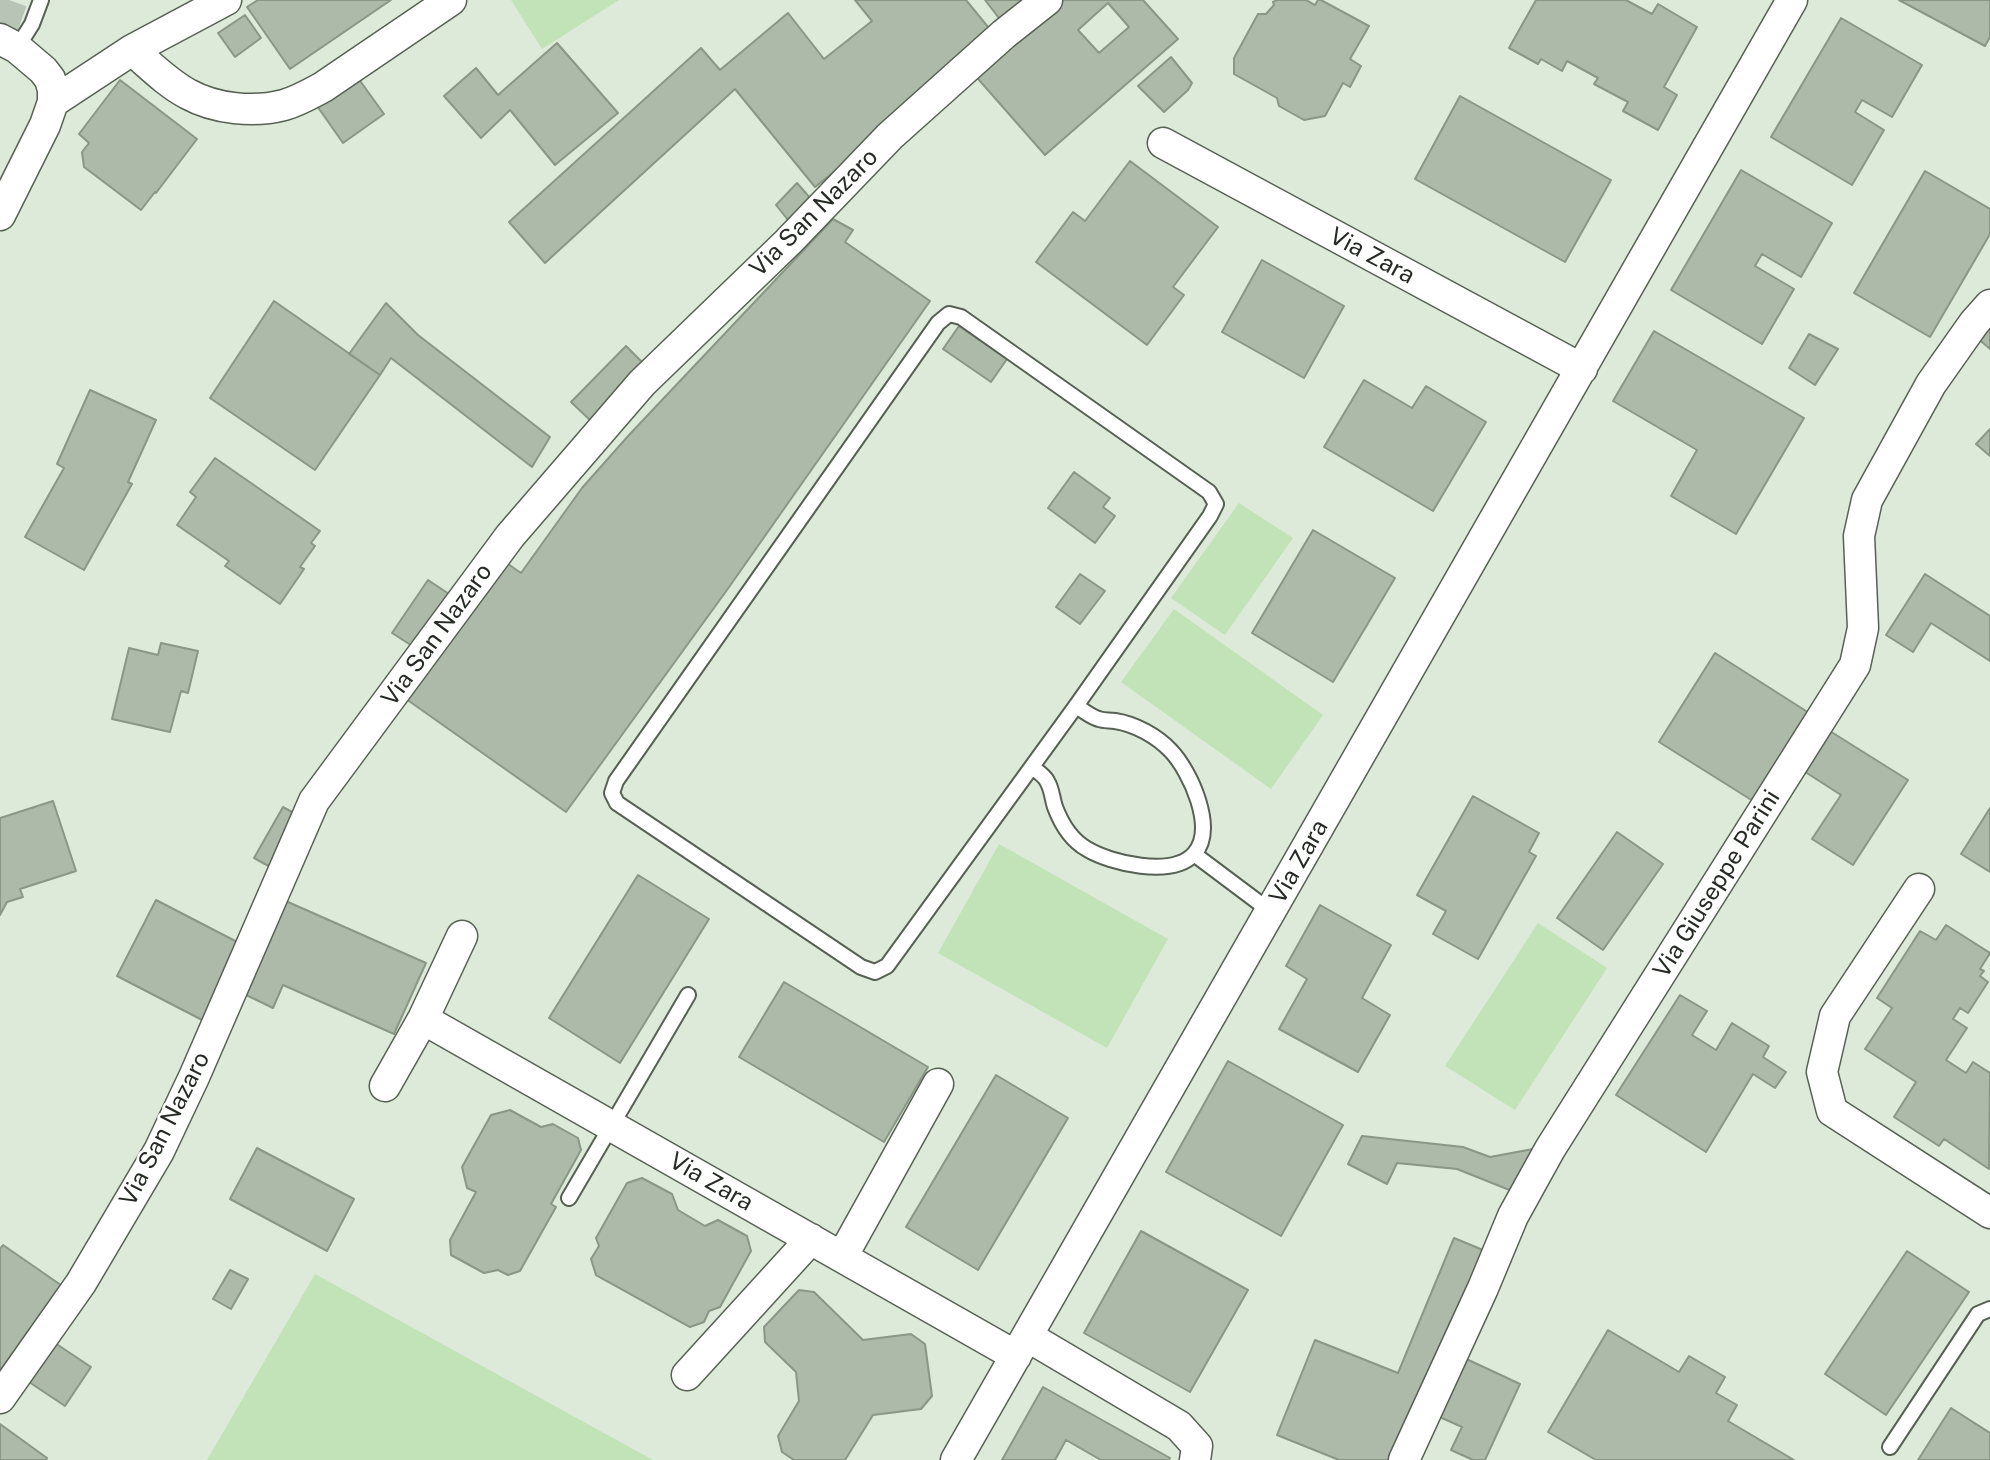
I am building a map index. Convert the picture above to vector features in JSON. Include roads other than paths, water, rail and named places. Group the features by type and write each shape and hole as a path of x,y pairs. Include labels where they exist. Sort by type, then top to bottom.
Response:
{"street":[{"path":"53,102 132,50 226,0"},
{"path":"132,50 188,95 233,107 267,108 303,98 323,87 451,0"},
{"name":"Via San Nazaro","path":"0,1398 81,1283 159,1151 314,801 510,536 642,383 788,242 890,136 1004,34 1047,0"},
{"name":"Via Zara","path":"956,1460 1792,0"},
{"path":"0,215 45,125 53,102 50,79 43,70 8,43"},
{"name":"Via Zara","path":"1163,143 1582,369"},
{"name":"Via Giuseppe Parini","path":"1404,1460 1513,1216 1550,1149 1855,665 1863,628 1859,536 1867,500 1931,384 1990,305"},
{"path":"1919,889 1835,1016 1822,1072 1832,1111 1990,1213"},
{"path":"385,1086 424,1019 462,936"},
{"name":"Via Zara","path":"424,1019 842,1257 1021,1346"},
{"path":"842,1257 938,1084"},
{"path":"687,1374 811,1239"},
{"path":"1021,1346 1179,1426 1197,1446 1195,1460"}],"lane":[{"path":"8,43 32,24 41,0"},
{"path":"949,314 961,317 1209,492 1216,505 1032,767 887,966 875,972 860,967 628,811 617,803 612,793 616,781 648,735 938,323 949,314"},
{"path":"1032,767 1046,778 1065,828 1084,847 1107,858 1151,866 1170,865 1195,854 1203,826 1201,812 1190,779 1178,759 1145,731 1116,721 1101,720 1076,706"},
{"path":"1195,854 1270,911"},
{"path":"569,1198 688,995"},
{"path":"1890,1447 1978,1314 1990,1308"}],"tunnel":[{"path":"0,25 9,0"}]}
